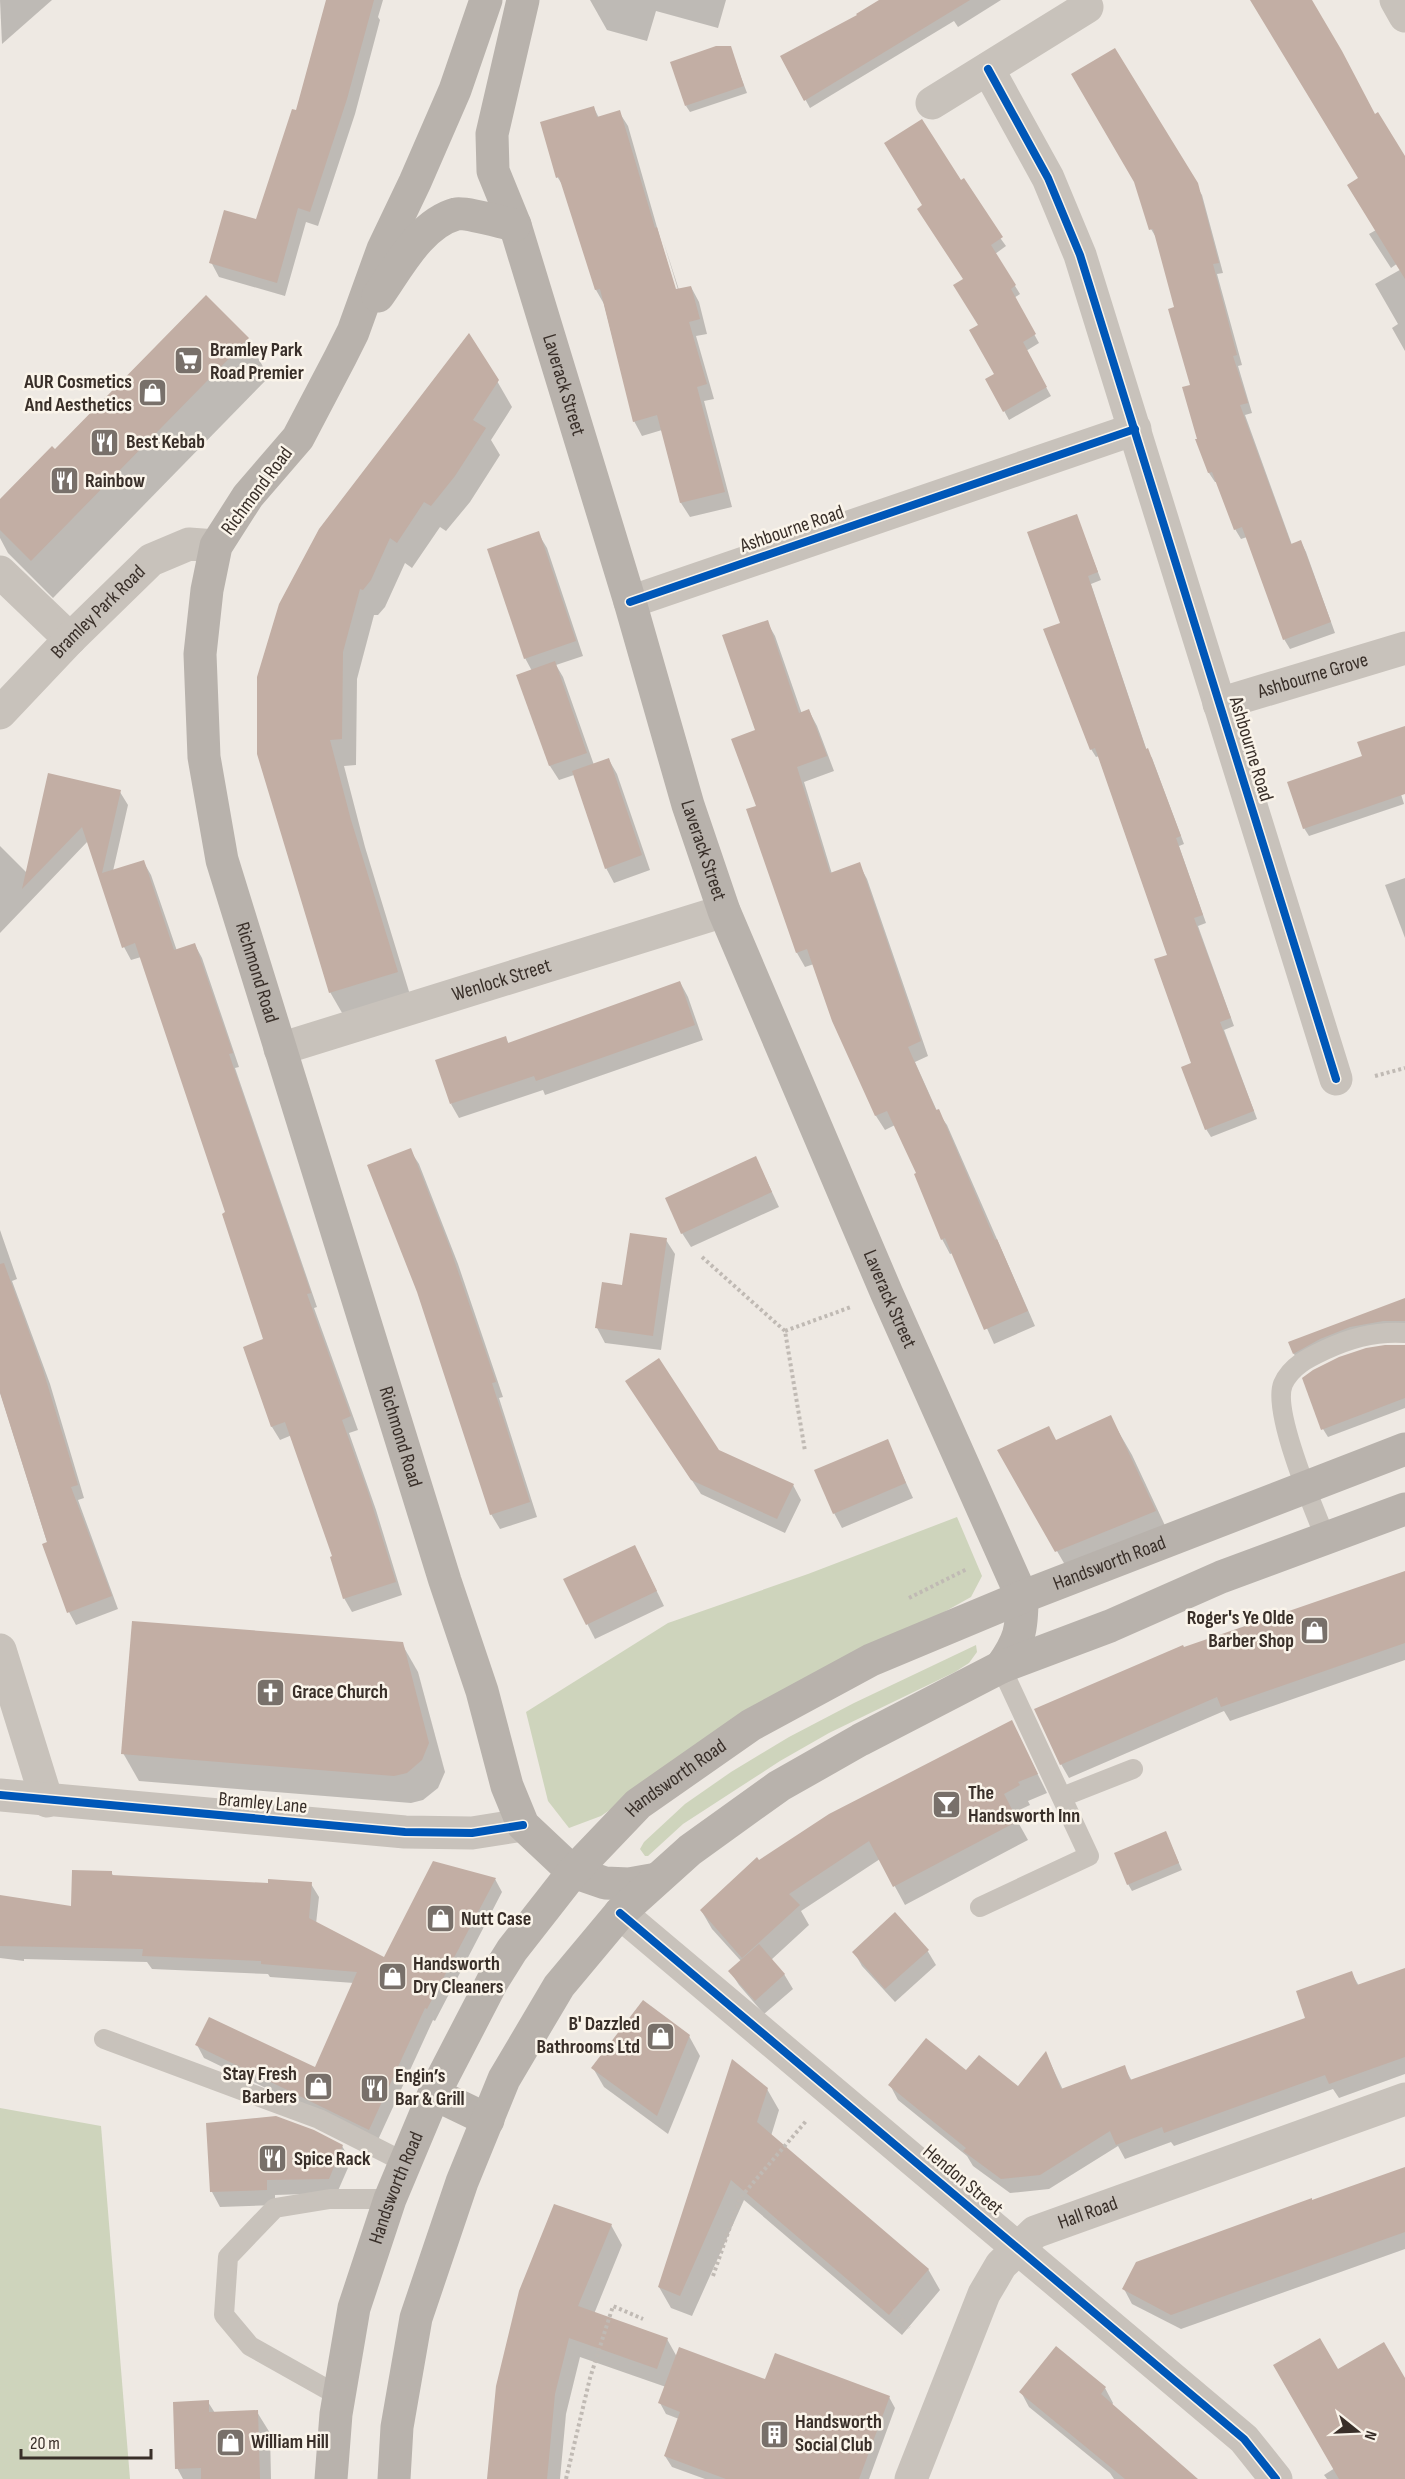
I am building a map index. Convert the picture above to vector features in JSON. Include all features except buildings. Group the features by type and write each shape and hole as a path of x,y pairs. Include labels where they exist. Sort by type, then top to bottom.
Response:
{"main road":[{"name":"Richmond Road","path":"486,0 455,90 383,249 353,332 298,438 248,496 216,546 207,590 200,654 204,758 222,860 445,1581 482,1691 507,1786 523,1825 573,1872 604,1883 629,1884 657,1879"},
{"name":"Laverack Street","path":"523,0 492,134 493,171 515,225 630,602 688,805 724,911 887,1294 1022,1597 1022,1622 1016,1645 1000,1667"},
{"path":"353,332 411,249 434,225 458,214 515,225"},
{"name":"Handsworth Road","path":"332,2479 339,2396 354,2308 390,2199 434,2094 492,1982 512,1950 573,1872 638,1804 751,1725 871,1660 1022,1597 1405,1449"},
{"path":"394,2479 397,2427 416,2318 462,2182 504,2079 559,1986 620,1913 690,1850 779,1786 860,1740 1000,1667 1110,1626 1221,1577 1405,1509"},
{"path":"434,2094 488,2120"}],"street":[{"path":"1396,0 1405,16"},
{"path":"932,103 1087,7"},
{"name":"Ashbourne Road","path":"988,69 1048,178 1080,255 1336,1079"},
{"name":"Ashbourne Road","path":"630,602 1135,429"},
{"name":"Bramley Park Road","path":"0,713 70,639 152,560 189,544 216,546"},
{"path":"0,572 70,639"},
{"name":"Ashbourne Grove","path":"1219,704 1405,648"},
{"name":"Wenlock Street","path":"280,1049 724,911"},
{"path":"0,1650 47,1801"},
{"name":"Bramley Lane","path":"0,1795 405,1832 472,1833 523,1825"},
{"name":"Hendon Street","path":"620,1913 1244,2439 1276,2479"},
{"name":"Hall Road","path":"910,2479 984,2294 1001,2265 1035,2232 1405,2099"}],"lane":[{"path":"1326,1539 1306,1487 1283,1415 1282,1385 1300,1362 1347,1339 1390,1332 1405,1333"},
{"path":"980,1907 1089,1856 1000,1667"},
{"path":"1062,1797 1133,1769"},
{"path":"104,2039 319,2119 406,2163"},
{"path":"339,2396 250,2346 224,2315 228,2257 275,2208 330,2199 390,2199"}],"path":[{"path":"702,1257 785,1331 805,1451"},
{"path":"785,1331 887,1294"},
{"path":"713,2276 740,2198 812,2115"},
{"path":"566,2479 590,2378 613,2306 644,2319"},
{"path":"894,2309 909,2328"}],"green space":[{"path":"957,1517 982,1576 971,1597 912,1630 764,1703 601,1816 569,1828 548,1801 526,1712 668,1623 808,1574"},
{"path":"976,1645 977,1652 969,1663 955,1672 829,1733 780,1761 683,1824 648,1856 645,1856 640,1849 644,1842 685,1804 731,1772 789,1737 854,1703"},
{"path":"0,2108 101,2126 130,2479 0,2479"}],"cycle path":[{"path":"988,69 1048,178 1080,255 1336,1079"},
{"path":"630,602 1135,429"},
{"path":"0,1795 405,1832 472,1833 523,1825"},
{"path":"620,1913 1244,2439 1276,2479"}],"place":[{"name":"Bramley Park Road Premier","path":"189,361"},
{"name":"AUR Cosmetics And Aesthetics","path":"153,393"},
{"name":"Best Kebab","path":"105,442"},
{"name":"Rainbow","path":"64,481"},
{"name":"Roger's Ye Olde Barber Shop","path":"1315,1630"},
{"name":"Grace Church","path":"271,1692"},
{"name":"The Handsworth Inn","path":"947,1805"},
{"name":"Nutt Case","path":"440,1919"},
{"name":"Handsworth Dry Cleaners","path":"392,1976"},
{"name":"B' Dazzled Bathrooms Ltd","path":"661,2036"},
{"name":"Stay Fresh Barbers","path":"318,2086"},
{"name":"Engin’s Bar & Grill","path":"374,2088"},
{"name":"Spice Rack","path":"273,2159"},
{"name":"Handsworth Social Club","path":"774,2434"},
{"name":"William Hill","path":"230,2442"}]}
